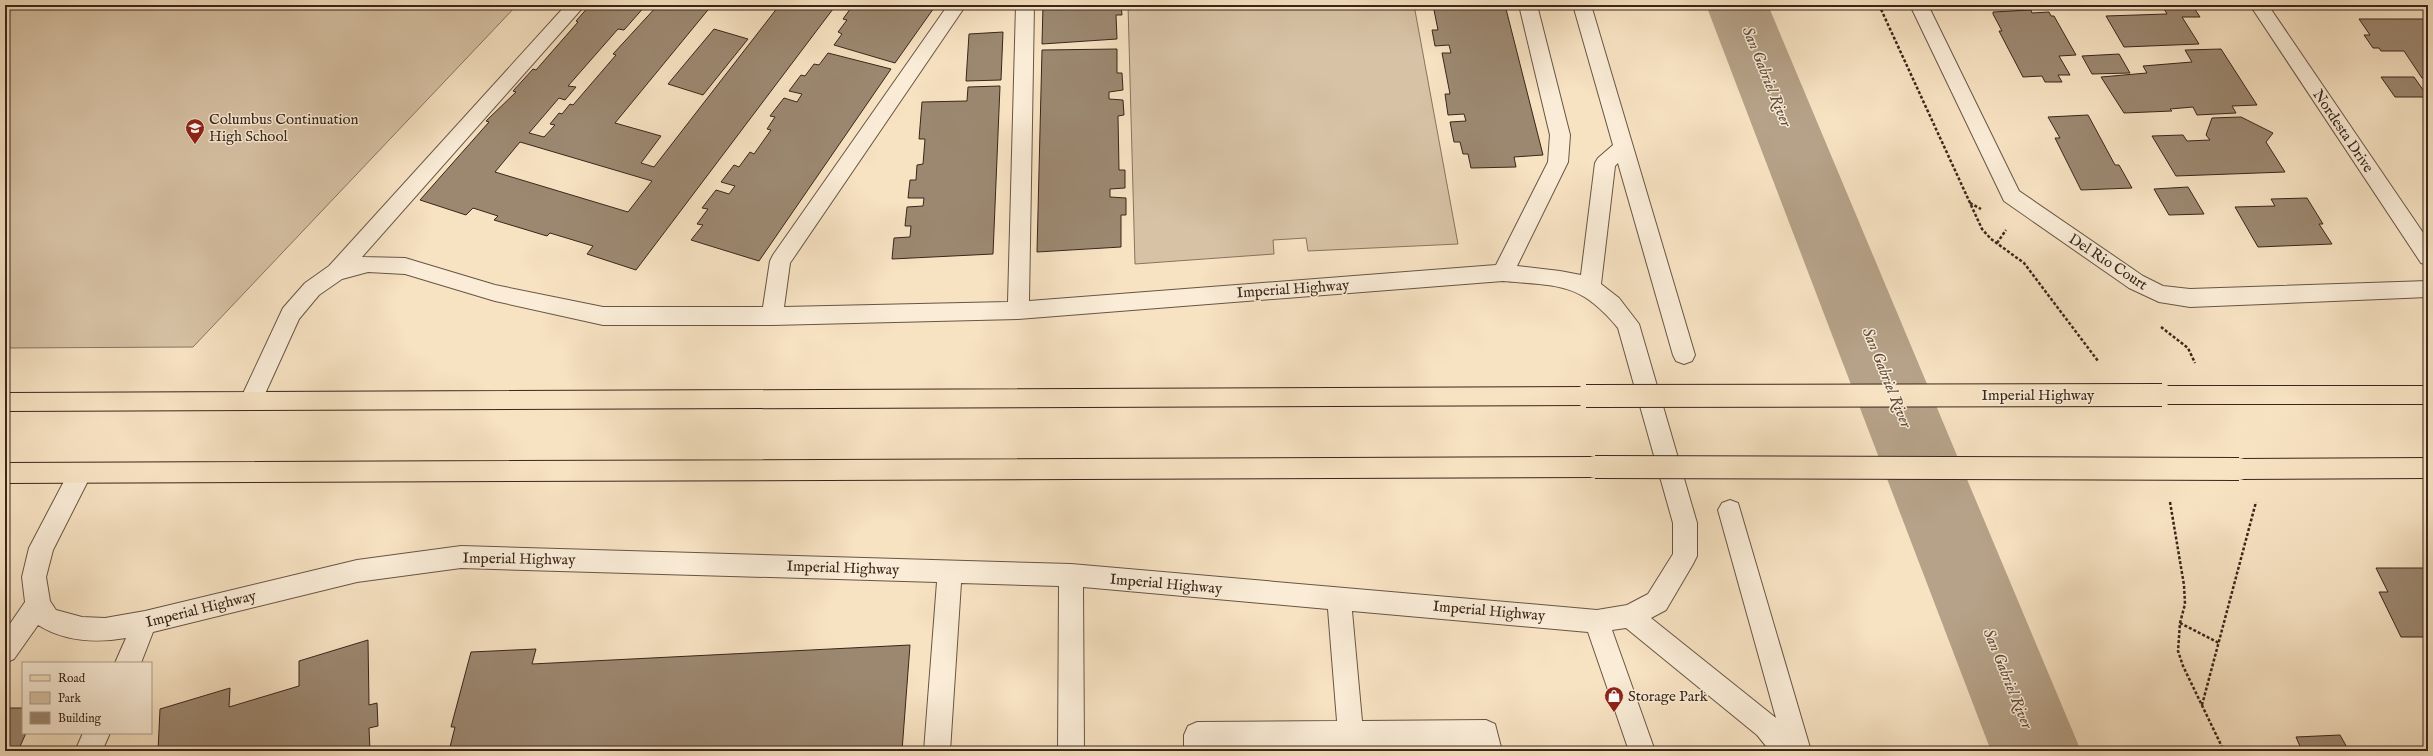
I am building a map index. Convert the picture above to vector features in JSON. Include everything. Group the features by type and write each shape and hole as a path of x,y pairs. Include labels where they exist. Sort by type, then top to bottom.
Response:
{"main road":[{"name":"Imperial Highway","path":"5,402 2428,394"},
{"path":"5,473 1595,467 2239,469 2428,468"}],"street":[{"path":"336,272 576,5"},
{"path":"772,316 780,261 957,5"},
{"path":"1018,310 1025,5"},
{"path":"1503,273 1558,162 1560,135 1528,5"},
{"path":"1582,5 1684,355"},
{"name":"Del Rio Court","path":"1919,5 2011,196 2136,282 2159,294 2190,298 2428,288"},
{"name":"Nordesta Drive","path":"2259,5 2428,257"},
{"path":"1590,288 1605,164 1623,148"},
{"name":"Imperial Highway","path":"38,605 47,618 63,625 82,629 105,630 145,623 357,570 461,557 950,570 1071,576 1597,621 1630,616 1657,602 1685,556 1685,523 1628,324 1612,304 1590,288 1544,276 1503,273 1018,310 772,316 603,316 495,292 405,266 368,264 336,272 312,289 291,314 252,400"},
{"path":"5,651 38,605 34,591 36,564 41,548 80,473"},
{"path":"1730,510 1798,751"},
{"path":"937,751 950,570"},
{"path":"1071,576 1071,751"},
{"path":"1339,598 1351,742"},
{"path":"1630,616 1766,726 1786,751"},
{"path":"1597,621 1642,751"},
{"path":"128,662 145,623"},
{"path":"1197,751 1196,735 1351,742 1486,733 1489,751"},
{"path":"88,751 96,734"}],"path":[{"path":"1997,243 2010,225"},
{"path":"2202,705 2265,468"},
{"path":"2180,623 2219,643"}],"green space":[{"name":"Columbus Continuation High School","path":"5,5 517,5 193,347 5,348"},
{"path":"1128,5 1414,5 1458,244 1308,251 1306,238 1273,240 1274,254 1135,264"}],"building":[{"path":"590,5 646,5 624,30 618,29 568,86 576,87 565,100 559,98 529,133 544,137 555,125 550,124 559,113 562,114 570,104 573,105 616,55 613,54 658,5 712,5 615,123 661,136 641,163 654,167 778,7 786,9 790,5 836,5 636,270 587,254 593,246 550,233 547,236 494,220 498,216 473,208 466,215 420,200 489,122 486,121 516,92 513,91 533,69 536,70 578,22 576,21","holes":["520,142 652,181 628,212 495,172"]},
{"path":"853,5 866,8 868,5 936,5 895,63 834,45 842,34 838,32 847,20 843,19"},
{"path":"1043,5 1121,5 1122,15 1116,15 1117,39 1042,44"},
{"path":"1433,5 1505,5 1543,155 1514,157 1516,167 1471,168 1468,154 1463,154 1460,142 1454,142 1450,122 1466,121 1464,114 1448,115 1445,94 1450,94 1442,53 1451,53 1449,45 1435,46 1432,30 1438,30"},
{"path":"2162,5 2192,5 2200,17 2182,17 2199,44 2124,47 2106,16 2167,14"},
{"path":"2031,10 2032,13 2049,12 2051,16 2054,16 2076,55 2059,56 2070,75 2058,75 2062,82 2045,82 2042,76 2023,77 1999,31 2002,31 1993,14 1993,12"},
{"path":"2359,19 2425,19 2428,23 2428,78 2422,78 2404,51 2381,51 2379,48 2373,48 2364,35 2370,35"},
{"path":"714,29 748,39 703,95 668,84"},
{"path":"1003,32 1001,80 966,81 969,34"},
{"path":"1117,49 1117,73 1122,73 1123,90 1109,92 1109,99 1123,100 1124,115 1118,116 1119,170 1125,170 1125,188 1110,189 1110,197 1126,198 1126,215 1121,215 1121,247 1037,252 1042,50"},
{"path":"2221,49 2257,105 2232,106 2236,113 2197,115 2193,107 2170,109 2172,111 2124,113 2101,77 2147,73 2143,66 2192,62 2185,50"},
{"path":"828,53 891,69 759,261 691,240 703,225 697,224 708,209 702,208 716,190 729,194 735,186 721,182 734,165 739,167 750,152 754,154 771,130 767,129 775,117 770,116 784,98 797,102 802,94 789,91 801,75 805,76 814,64 819,65"},
{"path":"2119,54 2130,73 2092,74 2082,56"},
{"path":"2381,77 2414,77 2428,97 2395,97"},
{"path":"1000,86 993,254 892,259 894,238 910,237 911,226 905,226 907,207 923,206 924,198 908,198 910,180 916,180 917,165 923,164 925,139 919,139 922,102 967,101 968,87"},
{"path":"2088,115 2115,165 2119,165 2132,188 2081,190 2055,138 2060,138 2048,117"},
{"path":"2241,117 2273,133 2266,142 2285,172 2176,176 2152,136 2183,135 2187,141 2210,140 2206,135 2212,118"},
{"path":"2188,187 2204,214 2169,215 2154,189"},
{"path":"2307,198 2323,224 2319,224 2332,244 2258,247 2235,207 2275,206 2271,199"},
{"path":"2376,568 2428,568 2428,637 2401,637 2379,592 2388,592"},
{"path":"368,640 369,705 377,703 378,726 369,728 370,751 158,751 160,709 230,688 229,707 299,686 299,661"},
{"path":"910,645 902,751 449,751 455,727 451,727 471,652 536,649 532,664"},
{"path":"5,708 22,708 22,734 26,734 18,751 5,751"},
{"path":"2340,735 2349,751 2302,751 2296,737"}],"waterway":[{"name":"San Gabriel River","path":"1737,5 2036,751"}],"place":[{"name":"Columbus Continuation High School","path":"195,145"},
{"name":"Storage Park","path":"1614,713"}]}
